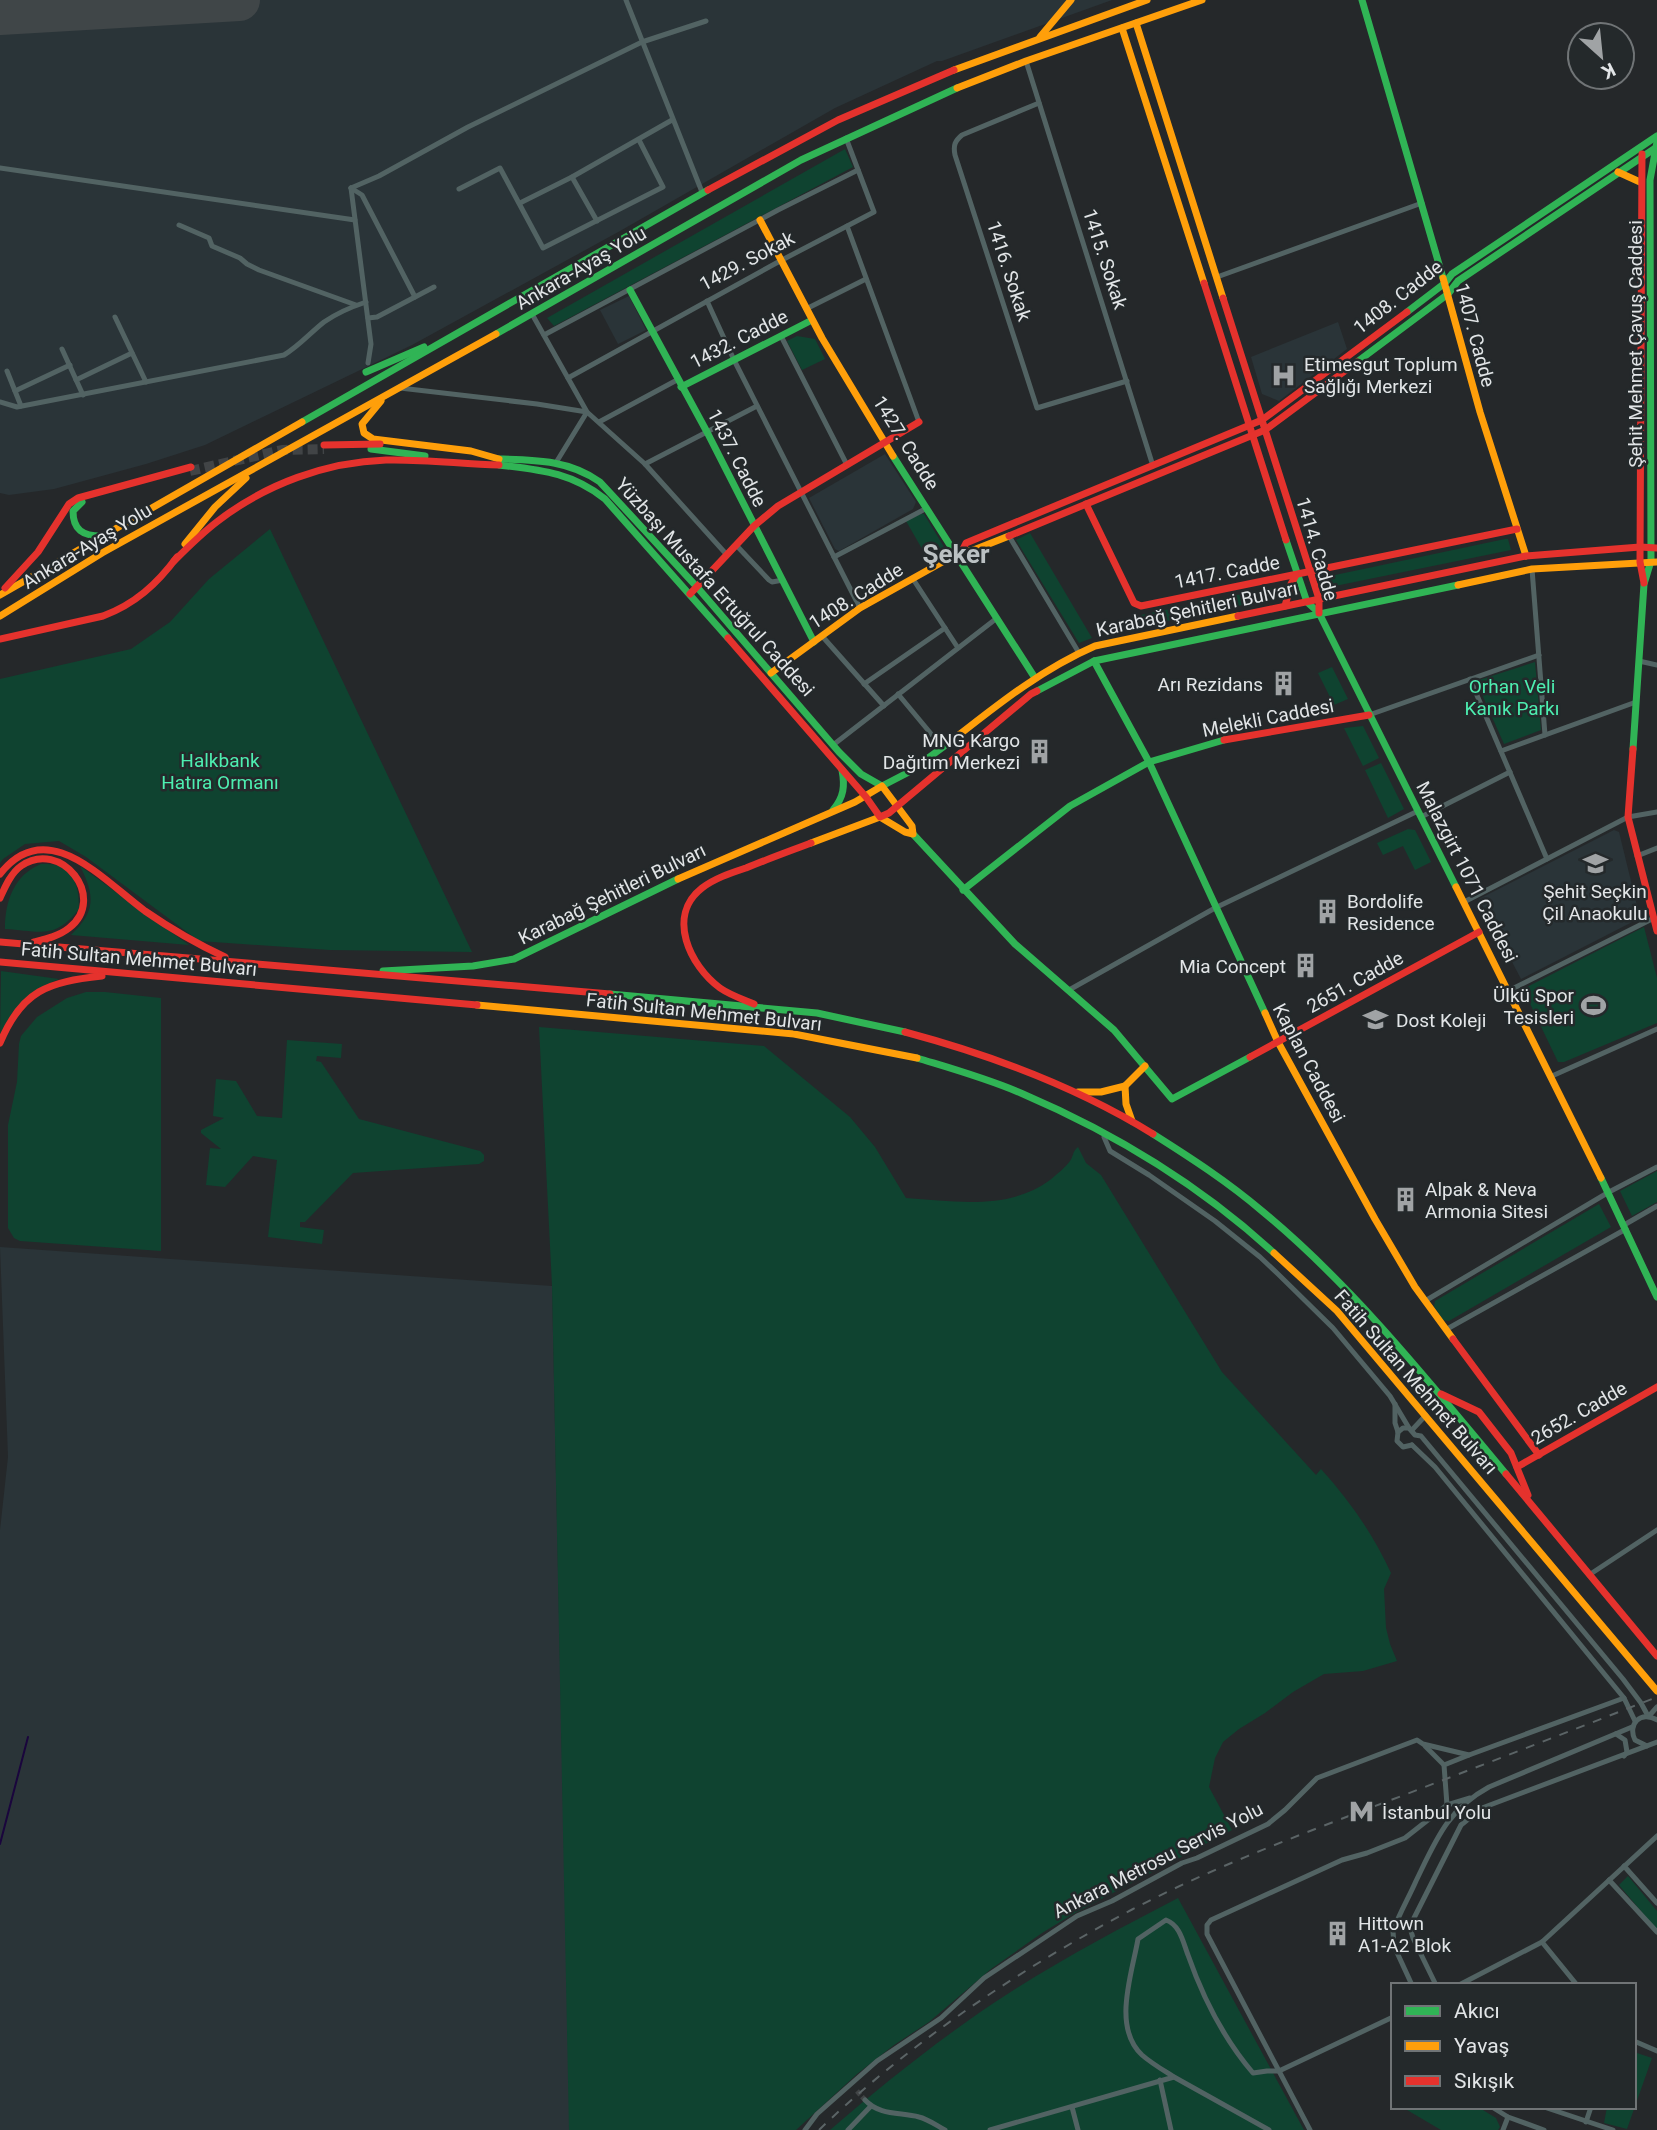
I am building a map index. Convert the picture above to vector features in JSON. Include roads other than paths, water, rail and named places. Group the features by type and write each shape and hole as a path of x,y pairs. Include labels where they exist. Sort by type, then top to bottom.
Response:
{"main road":[{"path":"1039,38 1071,0"},
{"name":"Ankara-Ayaş Yolu","path":"0,594 702,193 855,111 931,78 1147,0"},
{"name":"Ankara-Ayaş Yolu","path":"0,615 102,553 532,314 801,160 925,102 1026,61 1202,0"},
{"name":"1407. Cadde","path":"1362,0 1480,412 1526,556"},
{"name":"1414. Cadde","path":"1136,23 1319,599 1319,613"},
{"name":"1414. Cadde","path":"1122,28 1296,575 1307,602 1319,613"},
{"name":"1408. Cadde","path":"959,553 966,543 1262,421 1445,284 1452,274 1657,136"},
{"name":"Şehit Mehmet Çavuş Caddesi","path":"1640,562 1642,145"},
{"name":"1408. Cadde","path":"771,673 860,608 959,553 1009,536 1265,430 1448,293 1458,281 1657,146"},
{"name":"Şehit Mehmet Çavuş Caddesi","path":"1654,562 1650,180 1657,146"},
{"path":"1618,172 1640,182"},
{"name":"1427. Cadde","path":"760,220 812,320 886,443 959,553 1035,678"},
{"name":"1437. Cadde","path":"630,290 707,432 814,642"},
{"name":"1432. Cadde","path":"679,383 734,360 812,320"},
{"path":"362,388 367,368 470,327"},
{"path":"387,394 363,420 362,429 367,436 386,441 471,451 499,462"},
{"path":"690,594 754,526 778,506 919,422"},
{"path":"324,447 373,449 499,462"},
{"path":"174,562 220,519 242,505 289,480 317,471 385,460 499,462"},
{"name":"Yüzbaşı Mustafa Ertuğrul Caddesi","path":"499,462 557,461 580,469 600,482 697,587 833,745 861,774 881,786"},
{"name":"Yüzbaşı Mustafa Ertuğrul Caddesi","path":"499,462 554,471 592,487 690,594 866,797"},
{"path":"0,639 119,610 148,592 215,507 259,466"},
{"path":"0,594 41,548 65,509 78,498 191,469 87,500 77,506 73,511 73,520 79,532 88,536 105,535"},
{"name":"1417. Cadde","path":"1086,504 1137,605 1517,529"},
{"name":"Karabağ Şehitleri Bulvarı","path":"360,973 473,966 514,959 705,866 866,797 881,786 908,774 1035,678 1079,653 1101,645 1526,556 1654,548"},
{"path":"1640,562 1644,584 1628,817 1657,931"},
{"path":"1644,584 1654,562"},
{"name":"Karabağ Şehitleri Bulvarı","path":"761,1007 733,996 718,986 695,962 683,934 684,919 694,896 704,886 721,877 889,813 1031,694 1094,660 1532,569 1654,562"},
{"path":"1285,607 1296,575"},
{"name":"Malazgirt 1071 Caddesi","path":"1319,613 1510,990 1657,1297"},
{"name":"Kaplan Caddesi","path":"1094,660 1149,762 1278,1042 1375,1219 1425,1301 1539,1455"},
{"name":"Melekli Caddesi","path":"963,890 1070,806 1149,762 1234,737 1369,715"},
{"path":"830,814 843,796 845,788 842,769"},
{"path":"881,786 889,792 912,826 913,834"},
{"path":"866,797 880,817 913,834 1015,944 1114,1030 1145,1066 1125,1086 1101,1092 1074,1092"},
{"path":"0,874 16,856 32,850 49,848 74,856 179,934 235,962"},
{"path":"0,898 12,876 31,860 57,860 69,866 78,876 84,889 84,901 76,923 66,931 29,944"},
{"name":"2651. Cadde","path":"1145,1066 1172,1099 1479,932"},
{"name":"Fatih Sultan Mehmet Bulvarı","path":"0,942 761,1007 834,1016 958,1046 1074,1092 1132,1121 1239,1192 1356,1299 1657,1656"},
{"name":"Fatih Sultan Mehmet Bulvarı","path":"0,962 794,1034 910,1056 969,1073 1023,1094 1140,1154 1196,1189 1248,1229 1337,1311 1657,1690"},
{"path":"0,1043 9,1021 29,998 41,990 69,979 127,974"},
{"path":"1125,1086 1126,1104 1132,1121"},
{"name":"2652. Cadde","path":"1517,1467 1657,1387"},
{"path":"1437,1393 1479,1412 1511,1453 1532,1505"}],"street":[{"path":"626,0 702,193"},
{"path":"351,188 642,42 706,21"},
{"name":"1415. Sokak","path":"1026,61 1153,466"},
{"name":"1416. Sokak","path":"1039,103 962,135 956,140 955,155 1037,408 1127,381"},
{"path":"520,202 572,177 672,120"},
{"name":"1429. Sokak","path":"568,377 874,212 846,138"},
{"path":"459,189 500,168 543,248 663,187 639,140"},
{"path":"0,168 355,220"},
{"path":"544,335 858,170"},
{"path":"572,177 597,221"},
{"path":"351,188 371,344 367,368"},
{"path":"351,188 362,195 415,297"},
{"path":"1217,277 1422,203"},
{"path":"179,226 209,238 212,246 259,270 356,305"},
{"path":"847,226 919,422"},
{"path":"806,309 866,279"},
{"path":"368,318 377,317 434,287"},
{"path":"707,301 734,360 860,608"},
{"path":"0,402 17,407 284,355 296,348 323,323 349,307 366,302"},
{"path":"532,314 587,412 645,464 727,555"},
{"path":"115,317 146,382"},
{"path":"782,336 848,465"},
{"path":"62,349 83,395"},
{"path":"76,380 132,354"},
{"path":"15,391 70,365"},
{"path":"7,371 21,406"},
{"path":"599,422 679,383"},
{"path":"399,388 587,412"},
{"path":"645,464 757,406"},
{"path":"557,461 587,412"},
{"path":"834,557 927,508"},
{"path":"1009,536 1079,653"},
{"path":"736,545 768,580 783,580"},
{"path":"1532,569 1545,735"},
{"path":"913,579 958,648"},
{"path":"833,745 997,618"},
{"path":"864,684 945,628"},
{"path":"822,636 884,706"},
{"path":"1369,715 1539,655"},
{"path":"1639,661 1657,665"},
{"path":"1471,679 1547,859"},
{"path":"898,694 942,747"},
{"path":"1501,751 1636,702"},
{"path":"1069,990 1216,908 1510,772"},
{"path":"1464,902 1628,817 1657,812"},
{"path":"1637,856 1657,848"},
{"path":"1510,990 1654,918"},
{"path":"1552,1076 1657,1029"},
{"path":"1103,1134 1110,1151 1184,1199 1260,1257 1333,1328 1395,1404 1412,1431 1415,1441 1412,1446"},
{"path":"1425,1301 1609,1192 1657,1167"},
{"path":"1447,1329 1657,1206"},
{"path":"1260,1257 1268,1247"},
{"path":"1395,1404 1398,1444 1403,1447 1412,1446 1435,1466 1624,1698 1633,1724 1635,1740 1652,1744 1657,1751"},
{"path":"1412,1431 1426,1415"},
{"path":"1398,1432 1403,1428 1421,1436 1623,1679 1648,1716"},
{"path":"1590,1575 1657,1530"},
{"path":"1444,1765 1624,1698"},
{"path":"1648,1716 1657,1707"},
{"path":"1411,1983 1394,1946 1395,1927 1438,1836 1456,1811 1470,1798 1489,1787 1616,1734 1642,1716 1657,1720"},
{"path":"1616,1734 1625,1740 1627,1752 1624,1756"},
{"name":"Ankara Metrosu Servis Yolu","path":"805,2130 817,2114 891,2050 941,2018 984,1978 1077,1916 1112,1901 1182,1863 1268,1824 1317,1777 1417,1740 1423,1744"},
{"path":"1423,1744 1469,1755"},
{"path":"1423,1744 1444,1765 1447,1805"},
{"path":"1435,1983 1413,1938 1414,1918 1461,1825 1482,1808 1652,1744"},
{"path":"1310,2130 1207,1934 1208,1922 1342,1860 1405,1838 1447,1805 1470,1798"},
{"path":"1463,1983 1542,1941 1657,1836"},
{"path":"1624,1866 1657,1903"},
{"path":"1609,1880 1657,1932"},
{"path":"1269,2130 1174,2077 1141,2054 1133,2043 1126,2020 1138,1939 1166,1920 1172,1922 1179,1931 1208,2002 1236,2052 1253,2073 1279,2071 1391,2018"},
{"path":"1542,1941 1575,1983"},
{"path":"1636,2042 1657,2051"},
{"path":"990,2130 1174,2077"},
{"path":"1160,2080 1171,2130"},
{"path":"851,2085 857,2091"},
{"path":"865,2100 870,2106 891,2114 920,2117 945,2130"},
{"path":"848,2130 870,2106"},
{"path":"1072,2107 1078,2130"},
{"path":"1495,2109 1508,2117 1544,2130"},
{"path":"1550,2109 1613,2130"},
{"path":"1586,2122 1590,2109"},
{"path":"1503,2130 1508,2117"}],"waterway":[{"path":"0,1844 28,1737"}],"tunnel":[{"path":"190,471 282,450 324,449"},
{"path":"857,2091 865,2100"}],"railway":[{"path":"819,2130 891,2067 968,2009 1050,1956 1133,1909 1260,1851 1657,1697"}],"place":[{"name":"Etimesgut Toplum Sağlığı Merkezi","path":"1284,375"},
{"name":"Arı Rezidans","path":"1283,684"},
{"name":"MNG Kargo Dağıtım Merkezi","path":"1040,751"},
{"name":"Şehit Seçkin Çil Anaokulu","path":"1595,863"},
{"name":"Bordolife Residence","path":"1327,912"},
{"name":"Mia Concept","path":"1306,966"},
{"name":"Ülkü Spor Tesisleri","path":"1594,1006"},
{"name":"Dost Koleji","path":"1376,1020"},
{"name":"Alpak & Neva Armonia Sitesi","path":"1405,1200"},
{"name":"İstanbul Yolu","path":"1362,1812"},
{"name":"Hittown A1-A2 Blok","path":"1338,1934"}],"district":[{"name":"Şeker","path":"956,554"}],"park label":[{"name":"Orhan Veli Kanık Parkı","path":"1512,697"},
{"name":"Halkbank Hatıra Ormanı","path":"220,771"}]}
